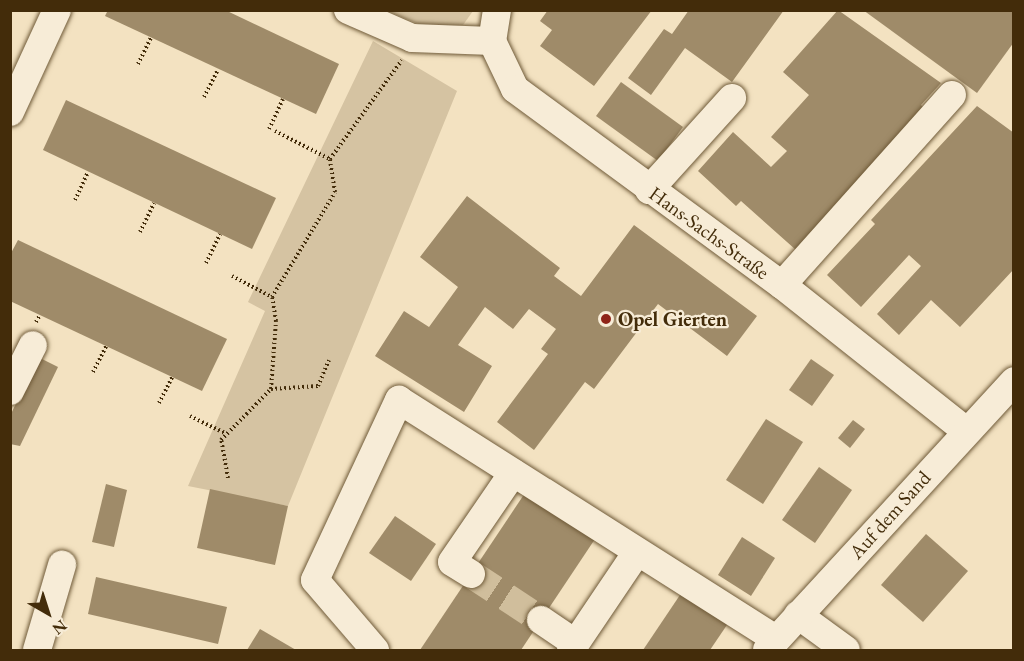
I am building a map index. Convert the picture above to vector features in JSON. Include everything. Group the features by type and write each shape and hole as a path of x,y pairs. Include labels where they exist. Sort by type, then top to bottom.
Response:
{"street":[{"path":"10,112 57,10"},
{"path":"348,10 412,38 492,40 497,10"},
{"name":"Hans-Sachs-Straße","path":"492,40 515,89 649,190 782,285 966,431"},
{"path":"782,285 952,94"},
{"path":"649,190 732,98"},
{"path":"10,391 33,345"},
{"name":"Auf dem Sand","path":"771,645 1014,381"},
{"path":"375,651 315,580 399,400 637,552 771,645"},
{"path":"471,574 452,562 513,472"},
{"path":"541,620 573,647 637,552"},
{"path":"37,651 62,566"},
{"path":"798,615 846,651"}],"path":[{"path":"138,64 151,37"},
{"path":"271,389 276,321 272,297 336,192 330,159 406,54"},
{"path":"204,97 218,69"},
{"path":"269,129 283,99"},
{"path":"275,131 330,159"},
{"path":"75,200 88,172"},
{"path":"140,231 154,202"},
{"path":"206,263 220,234"},
{"path":"232,276 272,297"},
{"path":"93,372 106,346"},
{"path":"228,478 220,440 225,433 271,389 318,386 329,360"},
{"path":"159,403 172,377"},
{"path":"190,416 225,433"}],"shaded area":[{"path":"387,11 473,11 463,25 444,27 419,24"},
{"path":"373,41 457,91 288,506 188,486 265,311 248,302"}],"building":[{"path":"108,10 225,10 339,64 316,114 105,16"},
{"path":"548,10 652,10 594,86 540,46 552,30 540,21"},
{"path":"689,10 784,10 732,82 685,48 651,95 628,78 664,29 672,34"},
{"path":"838,10 941,83 921,105 924,108 796,250 741,201 736,206 698,171 733,132 771,167 787,151 771,137 809,95 783,72"},
{"path":"863,10 1014,10 1014,42 977,93"},
{"path":"621,82 683,127 658,161 596,116"},
{"path":"66,100 276,198 252,249 43,150"},
{"path":"977,106 1014,133 1014,269 960,327 931,300 899,335 877,314 921,266 909,255 861,307 827,275 875,224 871,220"},
{"path":"467,196 560,268 554,276 581,296 634,225 757,316 727,356 658,304 594,389 585,382 534,450 497,422 548,354 541,349 556,329 529,309 513,329 485,307 458,345 492,366 464,412 375,356 404,311 429,327 458,287 420,257"},
{"path":"18,240 227,339 202,391 10,301 10,255"},
{"path":"38,357 58,367 20,446 10,444 10,416"},
{"path":"811,359 834,375 812,406 789,390"},
{"path":"766,419 803,442 763,504 726,480"},
{"path":"853,420 865,429 850,448 838,438"},
{"path":"819,467 852,490 815,543 782,520"},
{"path":"106,484 127,490 114,547 92,542"},
{"path":"529,487 599,533 521,650 420,650"},
{"path":"210,489 288,506 275,565 197,548"},
{"path":"395,516 436,544 411,581 369,553"},
{"path":"926,534 968,571 923,622 881,585"},
{"path":"742,537 775,558 751,596 718,575"},
{"path":"96,577 227,607 218,644 88,614"},
{"path":"684,589 731,619 710,650 643,650"},
{"path":"260,629 296,650 247,650"}],"tunnel":[{"path":"471,574 541,620"}],"place":[{"name":"Opel Gierten","path":"606,319"}]}
